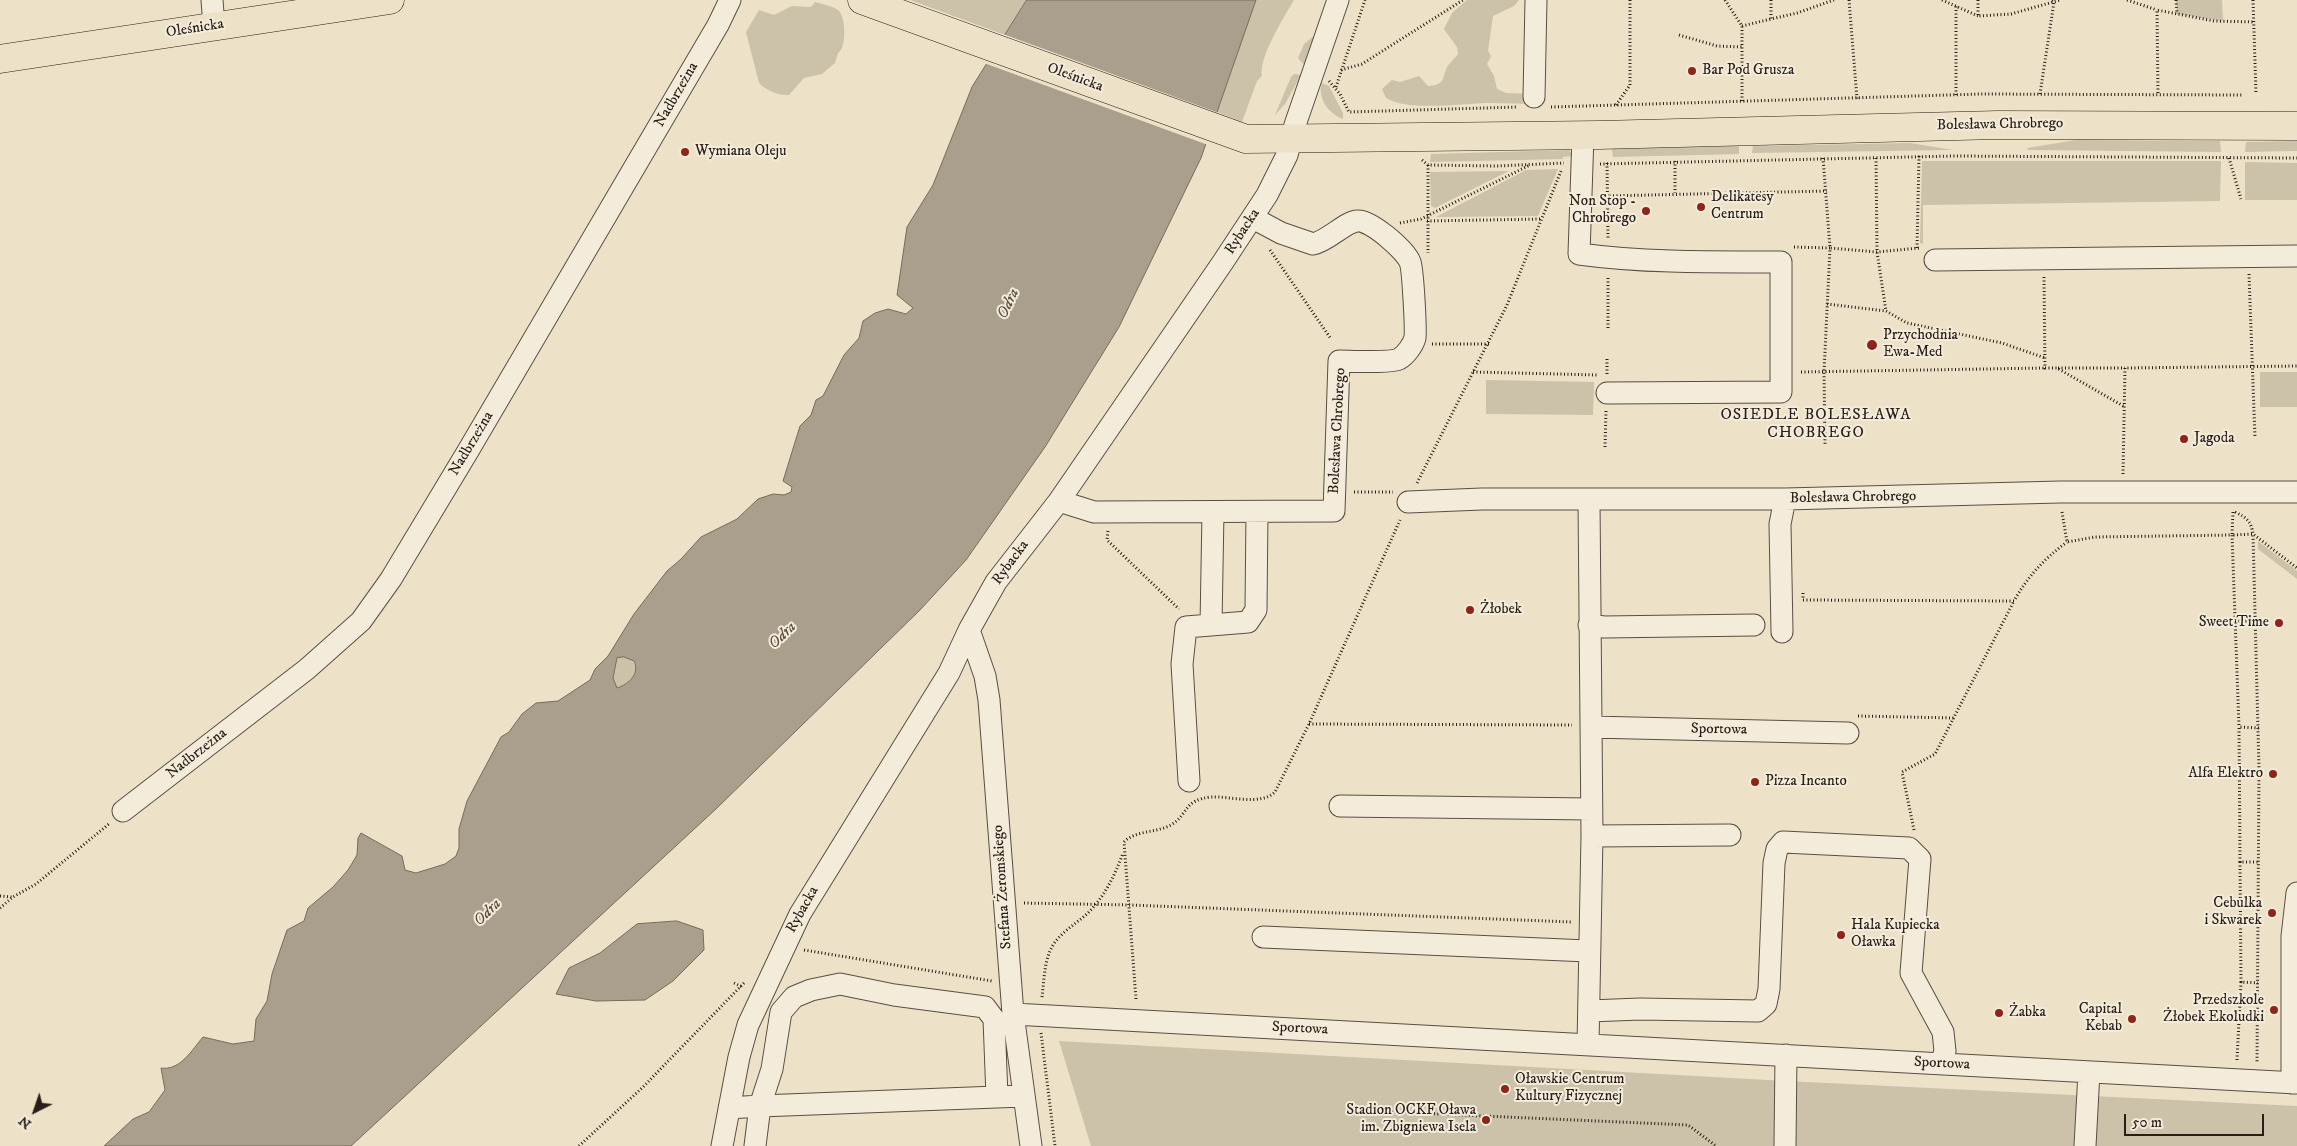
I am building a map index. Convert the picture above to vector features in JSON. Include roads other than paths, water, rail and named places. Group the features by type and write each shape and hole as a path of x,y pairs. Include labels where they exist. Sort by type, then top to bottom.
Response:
{"main road":[{"name":"Oleśnicka","path":"0,59 213,13 390,0"},
{"name":"Oleśnicka","path":"862,0 1221,131 1246,139 1291,140"},
{"name":"Bolesława Chrobrego","path":"1291,140 2008,125 2297,126"}],"street":[{"name":"Nadbrzeżna","path":"123,811 307,669 361,621 391,579 468,451 718,25 730,0"},
{"name":"Rybacka","path":"722,1146 748,1025 783,947 822,875 949,673 969,630 996,582 1059,501 1253,218 1280,171 1338,0"},
{"path":"1535,104 1536,0"},
{"path":"1583,135 1579,254 1609,258 1692,262 1781,262 1781,392 1607,384"},
{"path":"1253,218 1297,240 1313,244 1358,221 1375,207"},
{"name":"Bolesława Chrobrego","path":"1059,501 1094,512 1334,511 1339,361 1397,360 1406,354 1415,337 1409,260 1401,248 1388,238 1370,225 1358,221"},
{"path":"1935,260 2297,256"},
{"name":"Bolesława Chrobrego","path":"1410,497 1576,499 1589,501 1785,499 2060,492 2297,492"},
{"path":"1782,632 1780,524 1785,499"},
{"path":"1588,1045 1588,923 1592,836 1584,726 1589,625 1589,501"},
{"path":"1210,625 1213,512"},
{"path":"1188,781 1182,664 1186,627 1248,622 1256,610 1257,512"},
{"path":"1589,625 1604,627 1754,625"},
{"name":"Stefana Żeromskiego","path":"969,630 985,676 989,700 1013,1014 1031,1146"},
{"name":"Sportowa","path":"1584,726 1848,733"},
{"path":"1340,806 1591,809"},
{"path":"1592,836 1730,835"},
{"path":"1589,1011 1640,1009 1758,1011 1766,1004 1769,988 1774,863 1778,849 1784,842 1909,848 1920,859 1911,973 1943,1032 1945,1051 1941,1064"},
{"path":"2294,1083 2292,936 2297,893"},
{"path":"1263,937 1588,950"},
{"path":"755,1146 760,1106 772,1069 781,1012 786,1003 794,997 811,990 840,984 894,995 985,1007 994,1019 997,1097"},
{"name":"Sportowa","path":"1013,1014 2294,1083"},
{"path":"1785,1146 1786,1055"},
{"path":"2086,1146 2089,1072"},
{"path":"729,1108 1023,1096"}],"water":[{"name":"Odra","path":"1027,0 1256,0 1201,158 1119,327 1045,447 966,560 920,610 717,808 351,1146 104,1146 133,1119 149,1112 165,1090 161,1068 168,1068 180,1063 203,1037 233,1044 254,1041 256,1019 267,1001 272,974 287,930 304,921 308,908 333,887 348,870 357,855 358,838 361,833 402,856 405,870 416,873 445,864 456,856 459,848 459,829 467,801 501,737 509,732 522,714 536,703 558,701 590,680 595,669 608,656 634,614 667,571 701,537 737,519 758,499 773,494 784,495 791,492 792,487 783,481 800,426 811,415 816,400 823,396 844,355 859,338 863,321 875,313 888,309 906,314 913,308 897,295 907,227 933,185 972,87","holes":["624,657 634,661 636,670 632,678 626,684 617,688 613,678 617,658"]},
{"path":"677,921 703,930 704,950 673,981 645,1000 596,1001 556,994 569,968 600,953 637,924"}],"place":[{"name":"Bar Pod Grusza","path":"1692,71"},
{"name":"Wymiana Oleju","path":"685,152"},
{"name":"Delikatesy Centrum","path":"1701,207"},
{"name":"Non Stop - Chrobrego","path":"1646,211"},
{"name":"Przychodnia Ewa-Med","path":"1872,345"},
{"name":"Jagoda","path":"2184,439"},
{"name":"Żłobek","path":"1470,610"},
{"name":"Sweet Time","path":"2279,623"},
{"name":"Alfa Elektro","path":"2273,774"},
{"name":"Pizza Incanto","path":"1755,782"},
{"name":"Cebulka i Skwarek","path":"2272,913"},
{"name":"Hala Kupiecka Oławka","path":"1841,935"},
{"name":"Przedszkole Żłobek Ekoludki","path":"2274,1010"},
{"name":"Żabka","path":"1999,1013"},
{"name":"Capital Kebab","path":"2132,1019"},
{"name":"Oławskie Centrum Kultury Fizycznej","path":"1505,1089"},
{"name":"Stadion OCKF Oława im. Zbigniewa Isela","path":"1486,1120"}],"district":[{"name":"OSIEDLE BOLESŁAWA CHOBREGO","path":"1816,425"}]}
